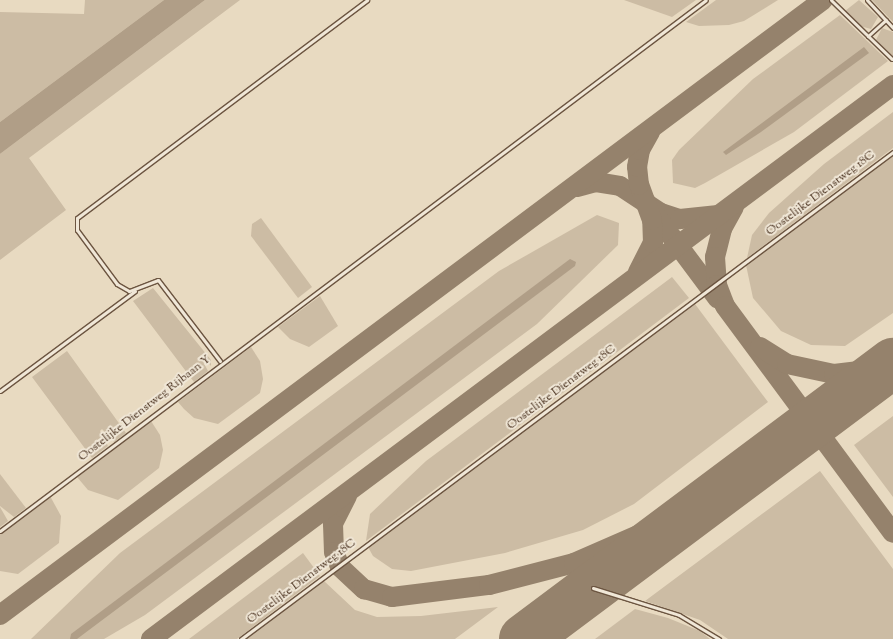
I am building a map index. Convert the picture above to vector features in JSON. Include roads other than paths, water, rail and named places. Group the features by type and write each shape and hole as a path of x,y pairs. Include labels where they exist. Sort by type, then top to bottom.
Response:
{"lane":[{"path":"136,290 124,289 117,284 77,230 78,218 367,0"},
{"name":"Oostelijke Dienstweg Rijbaan Y","path":"0,530 218,367 220,361 706,0"},
{"path":"831,0 892,59"},
{"path":"867,0 893,28"},
{"path":"868,36 886,20"},
{"name":"Oostelijke Dienstweg 18C","path":"241,639 893,152"},
{"path":"0,391 136,290 158,280 220,361"},
{"path":"593,588 680,615 718,639"}]}
